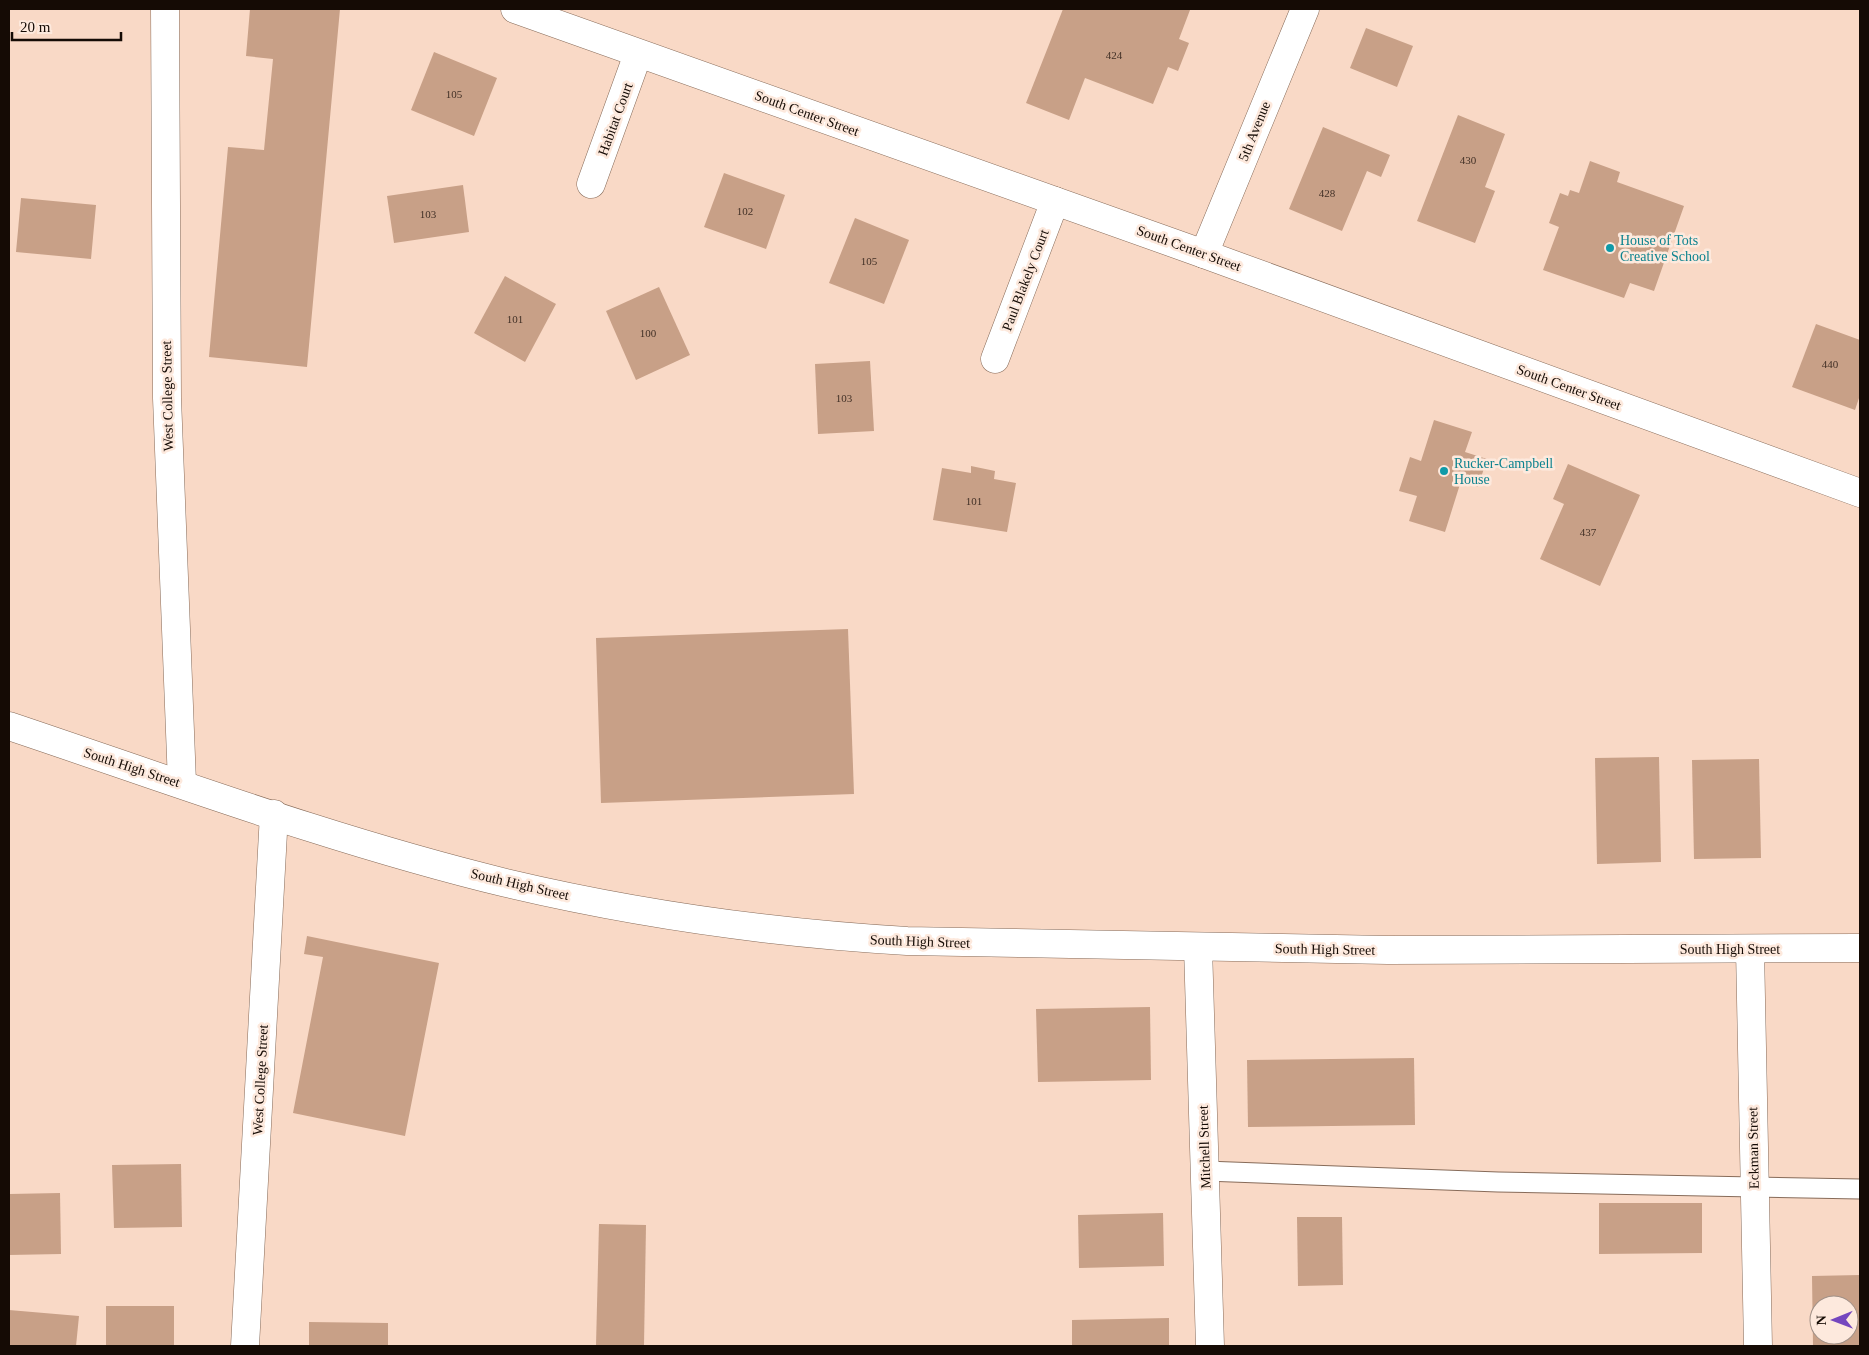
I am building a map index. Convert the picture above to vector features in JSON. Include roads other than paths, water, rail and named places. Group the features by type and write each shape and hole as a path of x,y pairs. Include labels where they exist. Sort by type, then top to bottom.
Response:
{"street":[{"name":"West College Street","path":"165,9 167,398 182,783"},
{"name":"South Center Street","path":"515,9 1204,254 1860,493"},
{"name":"5th Avenue","path":"1204,254 1305,9"},
{"name":"Habitat Court","path":"591,184 638,54"},
{"name":"Paul Blakely Court","path":"995,358 1055,201"},
{"name":"South High Street","path":"9,726 364,843 507,883 695,919 781,930 898,941 1198,947 1388,950 1860,948"},
{"name":"West College Street","path":"245,1346 274,814"},
{"name":"Mitchell Street","path":"1198,947 1210,1346"},
{"name":"Eckman Street","path":"1750,949 1758,1346"}],"lane":[{"path":"1205,1171 1498,1182 1860,1189"}],"place":[{"name":"House of Tots Creative School","path":"1610,248"},
{"name":"Rucker-Campbell House","path":"1444,471"}]}
